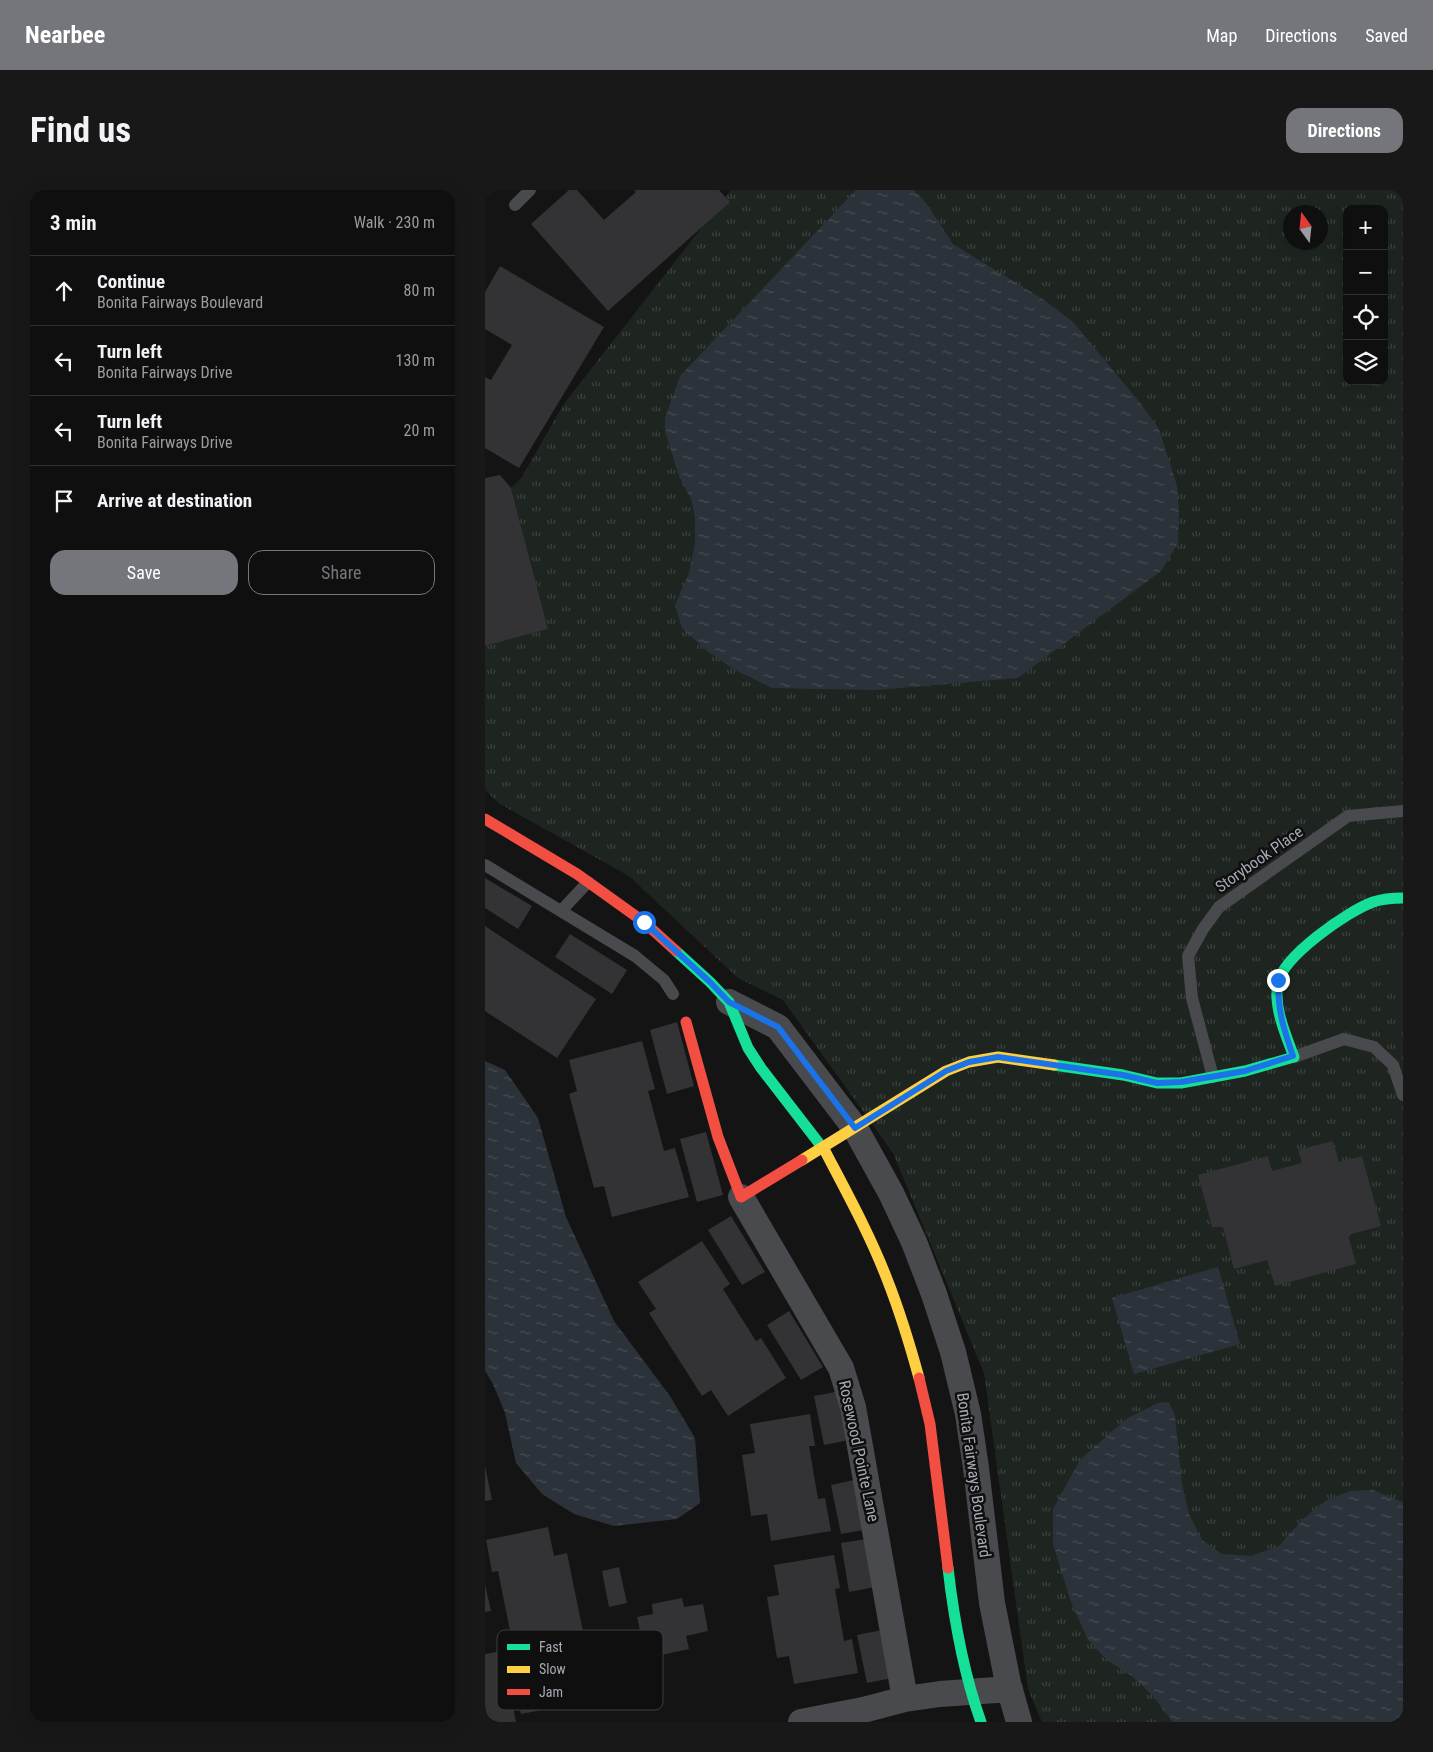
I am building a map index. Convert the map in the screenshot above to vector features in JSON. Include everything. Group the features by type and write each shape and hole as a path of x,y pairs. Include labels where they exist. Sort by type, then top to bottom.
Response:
{"street":[{"name":"Bonita Fairways Boulevard","path":"485,819 577,874 644,922 710,982 729,1002 778,1027 855,1128 891,1193 914,1242 953,1352 968,1414 992,1603 1019,1722"},
{"path":"741,1198 822,1146 855,1128 946,1071 969,1062 998,1057 1123,1075 1157,1083 1181,1082 1245,1071 1293,1056 1281,1021 1278,1002 1278,980 1289,963 1312,940 1345,916 1372,902 1403,898"},
{"name":"Bonita Fairways Boulevard","path":"729,1002 748,1048 761,1068 822,1146 876,1253 909,1340 930,1424 957,1631 970,1692 981,1722"},
{"name":"Rosewood Pointe Lane","path":"686,1022 718,1137 741,1198 841,1368 853,1408 905,1699"},
{"path":"801,1722 863,1710 905,1699 940,1694 1010,1689"}],"lane":[{"path":"515,205 530,190"},
{"name":"Storybook Place","path":"1213,1077 1192,998 1187,956 1219,907 1348,816 1403,811"},
{"path":"485,865 635,956 664,980 673,994"},
{"path":"561,911 588,882"},
{"path":"1293,1056 1344,1039 1374,1047 1393,1065 1403,1095"}],"green space":[{"path":"731,190 1403,190 1403,1722 1042,1722 1028,1689 984,1373 893,1153 783,1000 738,978 629,876 500,804 485,790 485,646 548,629 511,488 522,477 563,405"},
{"path":"1403,954 1403,1023 1385,959"}],"water":[{"path":"856,190 914,190 926,203 953,244 1044,300 1073,322 1141,404 1159,429 1177,486 1179,512 1178,543 1161,571 1018,678 875,690 772,688 735,670 707,651 682,628 675,605 689,573 695,543 695,516 691,499 679,476 665,431 665,418 680,376"},
{"path":"485,1061 505,1070 538,1118 566,1217 614,1321 670,1396 695,1438 700,1503 677,1519 614,1526 574,1514 542,1494 516,1463 505,1413 493,1384 485,1371"},
{"path":"1218,1267 1240,1344 1134,1374 1112,1298"},
{"path":"1169,1402 1175,1416 1182,1484 1189,1514 1202,1540 1222,1554 1251,1556 1279,1546 1302,1520 1325,1501 1350,1491 1373,1490 1403,1501 1403,1722 1173,1722 1154,1697 1133,1677 1107,1660 1088,1640 1071,1602 1053,1544 1053,1509 1080,1460 1126,1419 1158,1403"}],"building":[{"path":"569,190 577,190 604,220 636,192 634,190 719,190 730,202 608,311 531,224"},
{"path":"500,266 604,327 519,468 485,448 485,377 491,380 512,345 485,329 485,292"},
{"path":"500,475 511,488 548,629 485,646 485,478"},
{"path":"485,878 532,906 518,929 485,908"},
{"path":"485,926 596,999 557,1058 485,1011"},
{"path":"570,934 627,970 612,994 555,957"},
{"path":"677,1022 694,1086 667,1094 650,1030"},
{"path":"642,1041 655,1089 648,1091 664,1151 675,1148 689,1197 612,1217 604,1186 594,1188 569,1094 577,1091 569,1060"},
{"path":"706,1132 723,1195 697,1202 680,1139"},
{"path":"1333,1141 1339,1162 1362,1156 1381,1226 1348,1235 1356,1264 1275,1286 1267,1260 1234,1269 1223,1227 1212,1227 1198,1175 1268,1156 1272,1171 1302,1163 1298,1150"},
{"path":"731,1216 765,1272 742,1285 708,1230"},
{"path":"702,1241 730,1284 723,1289 756,1341 761,1338 786,1378 728,1416 711,1390 702,1396 649,1313 656,1309 638,1282"},
{"path":"789,1311 823,1367 801,1380 767,1325"},
{"path":"840,1391 849,1440 824,1445 814,1396"},
{"path":"810,1414 815,1446 809,1446 818,1499 825,1498 831,1531 771,1541 767,1514 751,1516 742,1455 755,1453 750,1424"},
{"path":"485,1466 492,1500 485,1501"},
{"path":"854,1480 864,1530 841,1534 831,1485"},
{"path":"548,1527 554,1556 567,1553 583,1630 510,1630 498,1571 492,1572 486,1540"},
{"path":"866,1539 875,1587 849,1592 841,1543"},
{"path":"834,1555 840,1588 835,1589 844,1641 852,1639 858,1673 794,1684 789,1656 777,1658 767,1597 779,1595 774,1565"},
{"path":"619,1567 627,1603 609,1607 602,1571"},
{"path":"485,1584 491,1611 485,1612"},
{"path":"682,1598 684,1607 703,1604 708,1631 686,1636 689,1649 663,1655 663,1630 640,1630 637,1617 653,1614 652,1604"},
{"path":"882,1630 892,1678 867,1683 857,1635"},
{"path":"497,1652 497,1710 514,1710 516,1722 488,1722 485,1705 485,1654"},
{"path":"520,1710 542,1710 521,1714"}],"traffic: fast":[{"path":"1054,1065 1123,1075 1157,1083 1181,1083 1245,1071 1294,1057 1281,1021 1277,1002 1278,983 1282,972 1291,960 1333,924 1373,902 1403,898"},
{"path":"676,951 729,1002 748,1048 761,1068 825,1151"},
{"path":"948,1568 960,1646 981,1722"}],"traffic: slow":[{"path":"802,1160 946,1071 969,1062 998,1057 1054,1065"},
{"path":"825,1151 858,1214 892,1291 919,1378"}],"traffic: jam":[{"path":"485,819 577,874 644,922 676,951"},
{"path":"686,1022 718,1137 741,1197 802,1160"},
{"path":"919,1378 930,1424 948,1568"}],"route":[{"path":"644,922 710,982 729,1002 778,1027 855,1128 946,1071 969,1062 998,1057 1123,1075 1157,1083 1181,1082 1245,1071 1293,1056 1281,1021 1278,1002 1278,980"}]}
